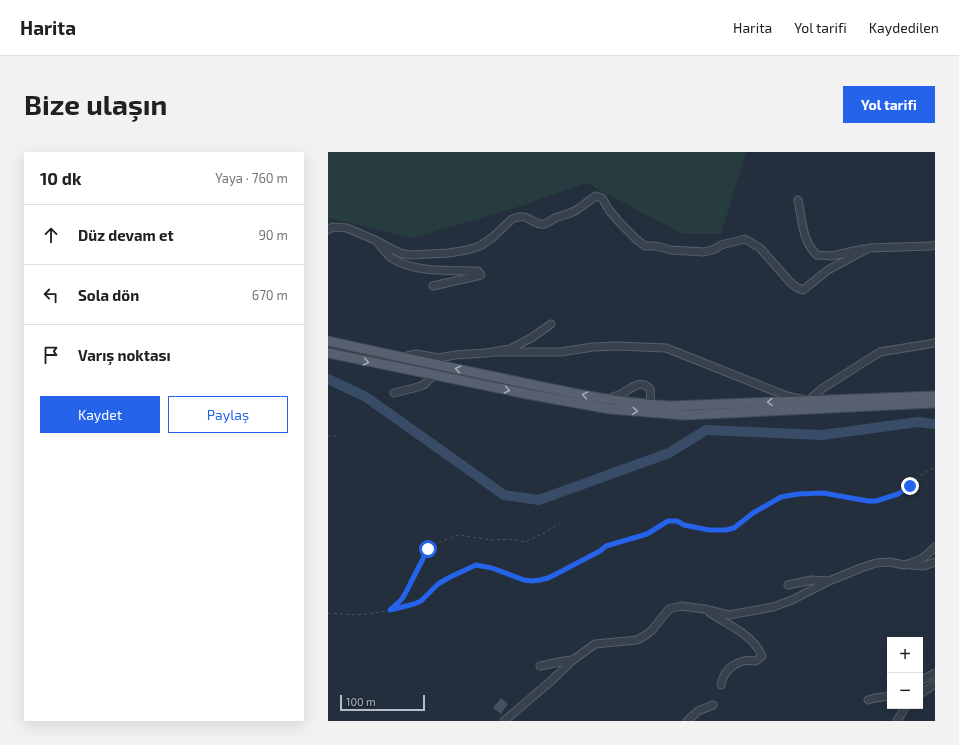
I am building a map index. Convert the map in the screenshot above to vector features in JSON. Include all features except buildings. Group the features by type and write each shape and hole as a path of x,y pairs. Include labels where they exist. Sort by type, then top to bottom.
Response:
{"main road":[{"path":"328,341 401,358 606,400 651,405 670,406 935,396"},
{"path":"328,353 432,376 610,409 685,415 935,403"}],"street":[{"path":"328,230 332,227 348,228 410,256 449,253 480,246 515,217 527,217 544,224 578,209 596,196 602,198 609,210 620,223 636,240 645,246 656,246 671,250 704,252 715,249 721,245 745,239 760,248 790,282 803,290 828,270 869,248"},
{"path":"798,200 805,237 811,250 817,255 832,256 848,251 869,248 935,245"},
{"path":"375,240 391,257 405,264 427,269 478,271 481,275 433,286"},
{"path":"494,352 510,349 531,338 551,324"},
{"path":"401,358 416,354 439,358 455,355 494,352 561,352 593,347 658,347 673,351 787,396 808,401 823,388 880,352 935,343"},
{"path":"394,393 425,384 432,376"},
{"path":"606,400 638,384 646,385 650,389 651,405"},
{"path":"904,565 923,558 935,547"},
{"path":"504,721 573,660 595,644 637,640 652,630 669,609 681,606 704,608 729,615 757,611 792,600 829,581 876,563 890,562 904,565 924,566 935,562"},
{"path":"788,585 812,580 829,581"},
{"path":"704,608 748,636 759,648 762,656 756,661 748,660 734,665 723,676 721,685"},
{"path":"540,666 560,661 573,660"},
{"path":"923,679 935,673"},
{"path":"923,692 935,684"},
{"path":"868,700 887,696"},
{"path":"686,721 698,711 713,705"},
{"path":"897,721 904,709"}],"path":[{"path":"328,436 336,436"},
{"path":"328,612 359,615 414,604 421,601 438,584 476,565 492,568 524,580 532,581 548,578 600,551 606,546 647,534 668,521 677,521 684,525 709,530 726,530 734,528 753,513 767,506 774,500 789,496 823,493 876,501 898,494 928,470 935,468"},
{"path":"390,610 402,599 428,549 434,544 458,535 492,540 509,539 525,542 550,530 560,523"}],"green space":[{"path":"328,152 746,152 721,234 683,234 586,183 524,205 413,238 328,218"}],"waterway":[{"path":"328,379 366,397 504,495 539,500 669,453 706,430 822,435 918,422 935,424"}],"route":[{"path":"428,549 402,599 390,610 421,601 438,584 476,565 492,568 524,580 540,580 562,571 600,551 606,546 647,534 668,521 677,521 684,525 709,530 726,530 734,528 753,513 781,497 798,494 823,493 876,501 898,494 910,486"}]}
